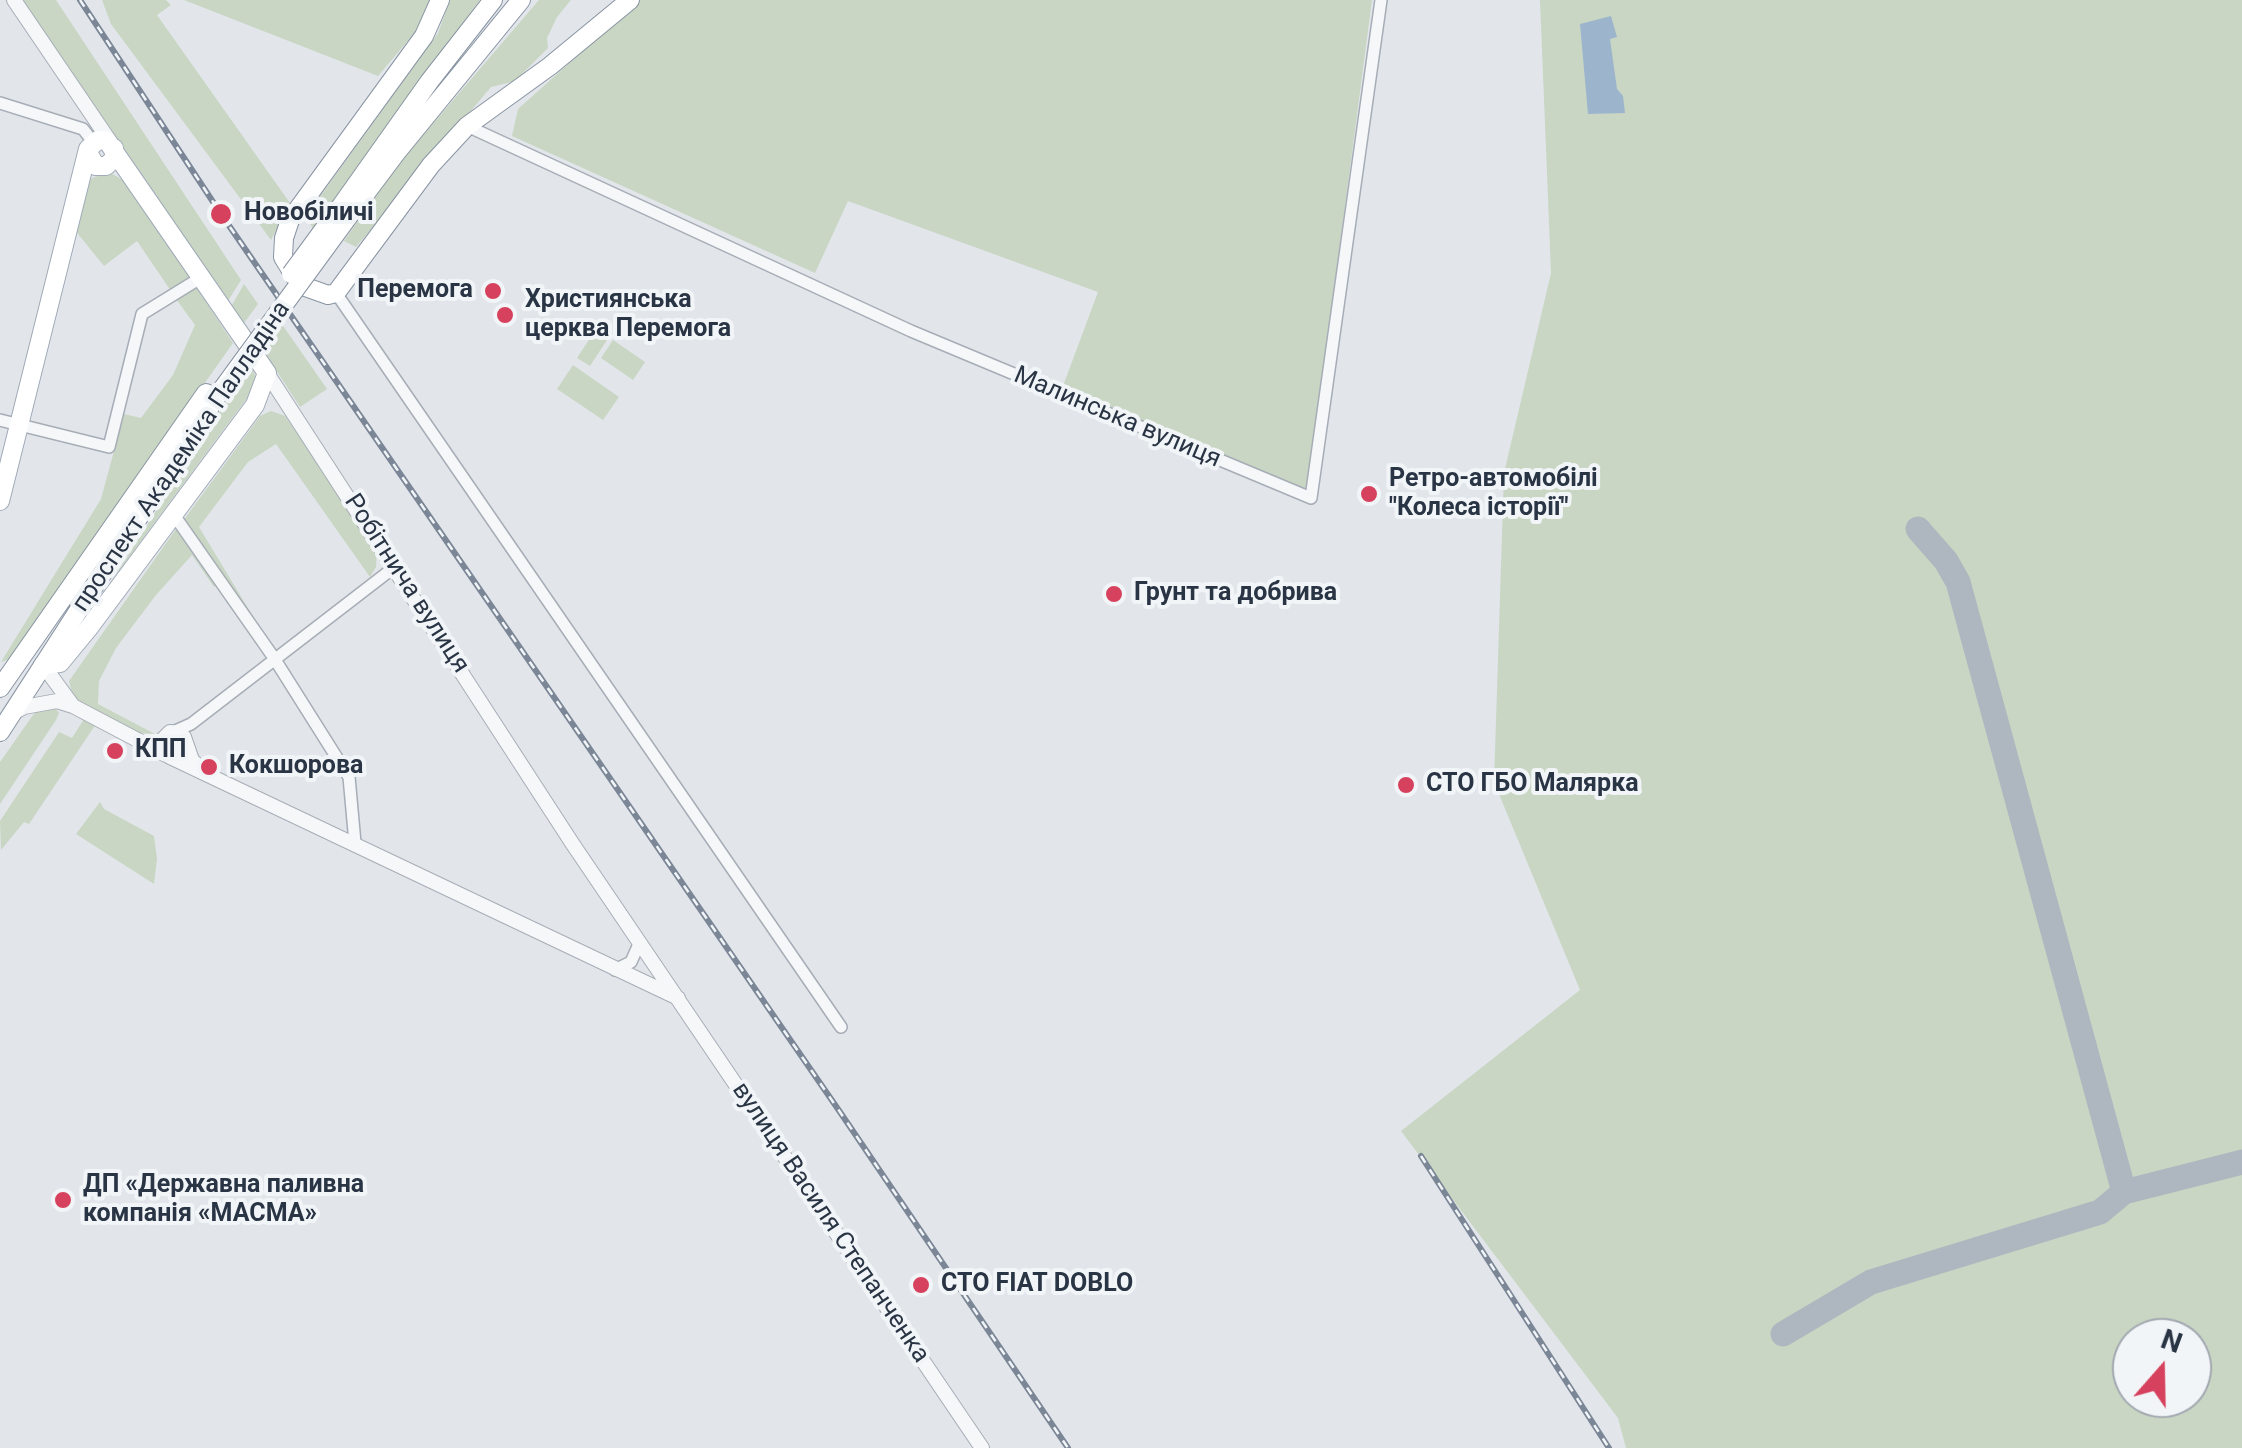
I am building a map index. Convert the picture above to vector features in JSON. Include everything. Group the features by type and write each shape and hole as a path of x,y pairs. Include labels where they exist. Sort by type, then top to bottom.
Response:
{"main road":[{"path":"440,0 424,36 290,220 283,257 300,285 314,292 336,293 431,164 467,126 550,66 630,0"},
{"name":"проспект Академіка Палладіна","path":"0,688 7,670 346,209 428,82 492,0"},
{"name":"проспект Академіка Палладіна","path":"346,209 522,0"},
{"path":"0,501 80,178 102,153"},
{"name":"Робітнича вулиця","path":"102,153 130,172 267,373"},
{"path":"43,665 60,663 174,515 255,405 267,373"},
{"name":"проспект Академіка Палладіна","path":"0,732 210,396"}],"street":[{"path":"14,0 93,116 102,153"},
{"name":"Малинська вулиця","path":"467,126 911,330 1311,498 1380,0"},
{"path":"0,104 82,130 102,153"},
{"path":"0,420 109,448 142,314 202,277"},
{"path":"336,293 841,1026"},
{"name":"Робітнича вулиця","path":"267,373 678,999"},
{"path":"255,405 273,397 282,398"},
{"path":"174,515 274,658 349,777 355,844"},
{"path":"140,742 192,724 396,566"},
{"path":"43,665 73,706"},
{"path":"12,714 50,701 73,706 168,756 678,999"},
{"path":"168,756 182,754 192,724"},
{"path":"168,734 179,733 192,760 205,773"},
{"path":"168,734 160,746 168,756"},
{"path":"615,970 631,962 640,944"},
{"name":"вулиця Василя Степанченка","path":"678,999 982,1448"}],"green space":[{"path":"23,0 56,0 241,280 228,301"},
{"path":"102,0 166,0 171,5 157,15 290,203 271,240 111,24"},
{"path":"184,0 431,0 422,24 378,76"},
{"path":"450,0 480,0 313,229 306,216 438,33"},
{"path":"539,0 571,0 557,17 547,38 548,48 515,81 491,87 356,247 344,241 394,169"},
{"path":"640,0 1372,0 1308,488 1297,489 1063,386 1098,292 848,201 815,273 512,136 518,109"},
{"path":"1540,0 2242,0 2242,1448 1626,1448 1618,1418 1401,1131 1580,990 1494,782 1504,473 1551,273"},
{"path":"109,172 128,183 190,278 171,291 137,241 104,266 74,229 86,185 92,178"},
{"path":"244,284 258,304 244,323 232,305"},
{"path":"196,287 233,343 10,659 1,662 101,499 124,414 141,418 173,375 195,325 176,299"},
{"path":"279,320 327,389 300,407 261,347"},
{"path":"596,329 609,337 590,366 577,358"},
{"path":"613,340 645,362 633,380 601,358"},
{"path":"251,363 256,379 253,390 112,580"},
{"path":"573,365 619,397 603,420 557,389"},
{"path":"271,411 285,416 377,550 376,567 370,577 276,444 248,462 199,527 272,648 183,521 260,416"},
{"path":"176,529 180,529 218,583 214,587 192,555 116,648 99,681 98,704 155,734 138,733 81,706 73,697 69,681"},
{"path":"54,707 59,713 56,720 0,804 0,762 33,715 41,708"},
{"path":"84,719 96,724 29,824 24,822 1,850 0,821 59,732 72,738"},
{"path":"100,802 104,809 154,836 154,884 76,834"}],"water":[{"path":"1611,16 1617,37 1610,39 1617,89 1623,96 1625,113 1588,114 1580,24"}],"taxiway":[{"path":"1918,529 1946,561 1958,582 2124,1192"},
{"path":"1783,1334 1871,1282 2100,1212 2124,1192 2242,1162"}],"railway":[{"path":"80,0 221,214 1068,1448"},
{"path":"1421,1156 1609,1448"}],"place":[{"name":"Новобіличі","path":"221,214"},
{"name":"Перемога","path":"493,291"},
{"name":"Християнська церква Перемога","path":"505,315"},
{"name":"Ретро-автомобілі \"Колеса історії\"","path":"1369,494"},
{"name":"Грунт та добрива","path":"1114,594"},
{"name":"КПП","path":"115,751"},
{"name":"Кокшорова","path":"209,767"},
{"name":"СТО ГБО Малярка","path":"1406,785"},
{"name":"ДП «Державна паливна компанія «МАСМА»","path":"63,1200"},
{"name":"СТО FIAT DOBLO","path":"921,1285"}]}
